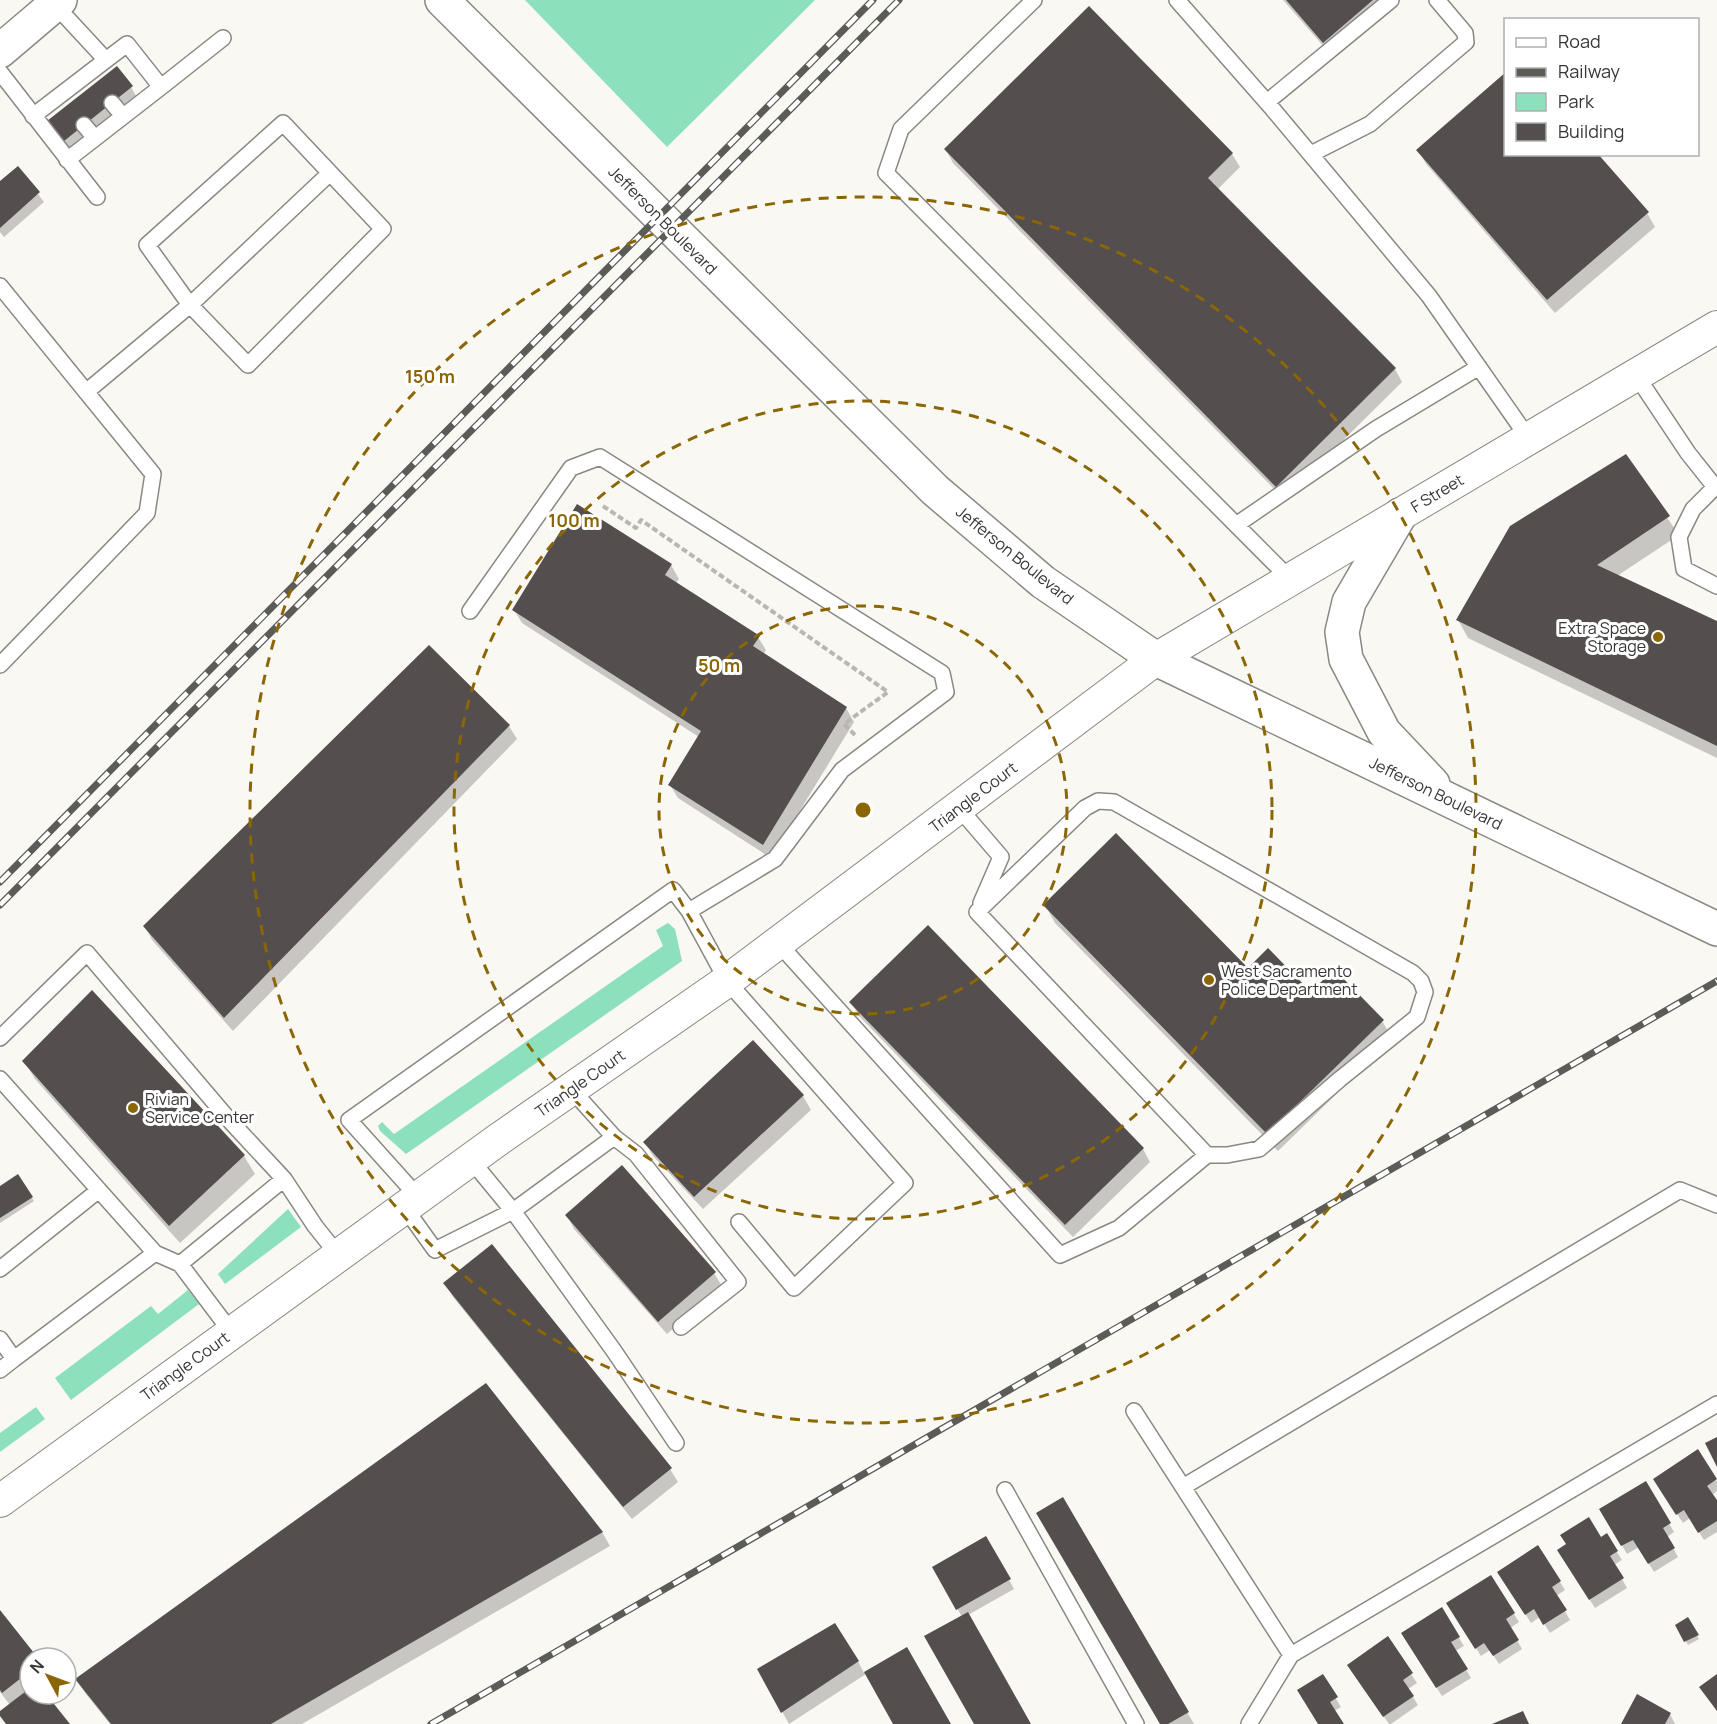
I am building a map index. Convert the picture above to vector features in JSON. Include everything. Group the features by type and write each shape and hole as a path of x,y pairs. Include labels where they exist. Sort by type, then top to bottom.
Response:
{"main road":[{"name":"Jefferson Boulevard","path":"442,0 935,490 1043,582 1156,659 1717,928"},
{"path":"0,51 58,2"},
{"path":"1400,515 1349,602 1342,632 1346,658 1384,732 1447,799"}],"street":[{"name":"F Street","path":"1156,659 1717,327"},
{"name":"Triangle Court","path":"0,1501 471,1160 727,981 1156,659"}],"lane":[{"path":"1034,0 901,129 886,173 1290,580"},
{"path":"1177,0 1267,102 1429,296 1529,439"},
{"path":"1267,102 1391,0"},
{"path":"1311,154 1370,124 1466,42 1465,33 1437,0"},
{"path":"58,2 106,60"},
{"path":"67,160 223,38"},
{"path":"33,116 64,100 92,78 106,60 127,44 161,87"},
{"path":"0,72 97,197"},
{"path":"112,102 123,116"},
{"path":"283,123 383,229 248,365 190,305 147,245 283,123"},
{"path":"84,125 95,138"},
{"path":"86,392 190,305 330,173"},
{"path":"0,665 147,513 153,474 1,291"},
{"path":"1236,525 1376,429 1479,367"},
{"path":"1636,375 1712,474 1715,487 1694,509 1679,537 1684,569 1717,586"},
{"path":"470,611 571,468 600,457 942,673 946,692 842,770 775,860 689,911"},
{"path":"778,943 1059,1255 1119,1228 1207,1155 1227,1155 1259,1149 1417,1017 1425,992 1421,981 1413,973 1114,802 1098,801 1085,808 977,912"},
{"path":"959,807 1001,857 977,912"},
{"path":"614,1137 513,1210 435,1250 412,1203 350,1120 673,890 689,911 727,981 905,1183 794,1288 739,1222"},
{"path":"977,912 1207,1155"},
{"path":"0,1038 87,953 231,1122 284,1179 315,1226 339,1256"},
{"path":"0,1079 155,1253 180,1264 232,1333"},
{"path":"572,1089 614,1137 636,1154 738,1282 681,1327"},
{"path":"471,1160 513,1210 614,1351 676,1443"},
{"path":"180,1264 284,1179"},
{"path":"0,1269 99,1190"},
{"path":"1183,1488 1680,1190 1717,1205"},
{"path":"0,1370 155,1253"},
{"path":"0,1339 14,1359"},
{"path":"1249,1724 1291,1655 1717,1404"},
{"path":"1134,1411 1291,1655"},
{"path":"1005,1490 1136,1724"}],"path":[{"path":"603,506 636,528 641,520 888,692 844,724 858,737"}],"green space":[{"path":"525,0 815,0 667,147"},
{"path":"668,923 675,929 682,961 406,1154 380,1131 378,1126 382,1122 394,1134 663,946 656,930"},
{"path":"288,1209 301,1227 225,1284 218,1274"},
{"path":"188,1290 199,1304 71,1400 55,1378 151,1306 158,1314"},
{"path":"36,1407 45,1419 0,1452 0,1433"}],"building":[{"path":"1286,0 1373,0 1323,43"},
{"path":"1089,6 1233,153 1208,178 1396,368 1276,487 944,149"},
{"path":"117,66 133,86 64,141 47,121"},
{"path":"1504,74 1504,156 1600,156 1649,212 1547,300 1416,150"},
{"path":"18,166 40,192 0,228 0,181"},
{"path":"1626,454 1670,516 1597,565 1717,621 1717,746 1456,620 1510,526"},
{"path":"577,504 672,564 665,575 760,636 753,646 847,707 763,845 668,785 701,731 512,610"},
{"path":"429,645 510,725 224,1018 143,926"},
{"name":"West Sacramento Police Department","path":"1116,833 1248,968 1268,948 1311,992 1334,969 1384,1020 1267,1134 1043,905"},
{"path":"928,925 1144,1148 1065,1225 849,1002"},
{"name":"Rivian Service Center","path":"92,990 245,1155 169,1226 22,1061"},
{"path":"753,1040 804,1095 694,1197 643,1142"},
{"path":"622,1165 716,1272 658,1322 565,1215"},
{"path":"18,1174 33,1197 0,1218 0,1186"},
{"path":"492,1244 672,1468 623,1507 443,1283"},
{"path":"486,1383 603,1532 271,1724 111,1724 78,1683 78,1677"},
{"path":"1717,1437 1717,1467 1705,1443"},
{"path":"1698,1449 1717,1479 1707,1486 1717,1500 1717,1521 1698,1533 1684,1510 1676,1515 1653,1479"},
{"path":"1646,1481 1671,1523 1663,1528 1675,1548 1648,1564 1633,1540 1621,1546 1599,1509"},
{"path":"1063,1497 1189,1712 1168,1724 1160,1724 1036,1513"},
{"path":"1589,1517 1601,1537 1607,1533 1618,1551 1610,1556 1624,1578 1589,1600 1557,1550 1566,1544 1560,1535"},
{"path":"986,1536 1011,1579 956,1610 932,1567"},
{"path":"1538,1545 1561,1581 1552,1587 1567,1610 1543,1625 1534,1609 1525,1615 1497,1572"},
{"path":"1491,1575 1515,1613 1506,1619 1519,1640 1493,1656 1484,1643 1475,1649 1446,1603"},
{"path":"1442,1607 1460,1637 1451,1642 1468,1669 1436,1688 1401,1633"},
{"path":"0,1610 28,1646 18,1646 18,1680 2,1693 0,1690"},
{"path":"968,1612 1031,1724 974,1724 924,1636"},
{"path":"1688,1617 1699,1635 1684,1642 1675,1625"},
{"path":"835,1623 859,1661 781,1713 757,1669"},
{"path":"1388,1636 1413,1673 1403,1680 1414,1696 1383,1717 1347,1665"},
{"path":"907,1647 951,1724 893,1724 864,1672"},
{"path":"1323,1674 1338,1697 1330,1702 1344,1724 1318,1724 1297,1690"},
{"path":"1717,1674 1717,1711 1699,1687"},
{"path":"1637,1694 1671,1713 1665,1724 1621,1724"},
{"path":"18,1697 18,1706 56,1706 70,1724 6,1724 0,1716 0,1711"},
{"path":"1523,1711 1529,1724 1492,1724"}],"railway":[{"path":"0,882 873,0"},
{"path":"0,905 899,0"},
{"path":"431,1724 1717,981"}],"place":[{"name":"Extra Space Storage","path":"1658,637"},
{"name":"West Sacramento Police Department","path":"1209,980"},
{"name":"Rivian Service Center","path":"133,1108"}]}
